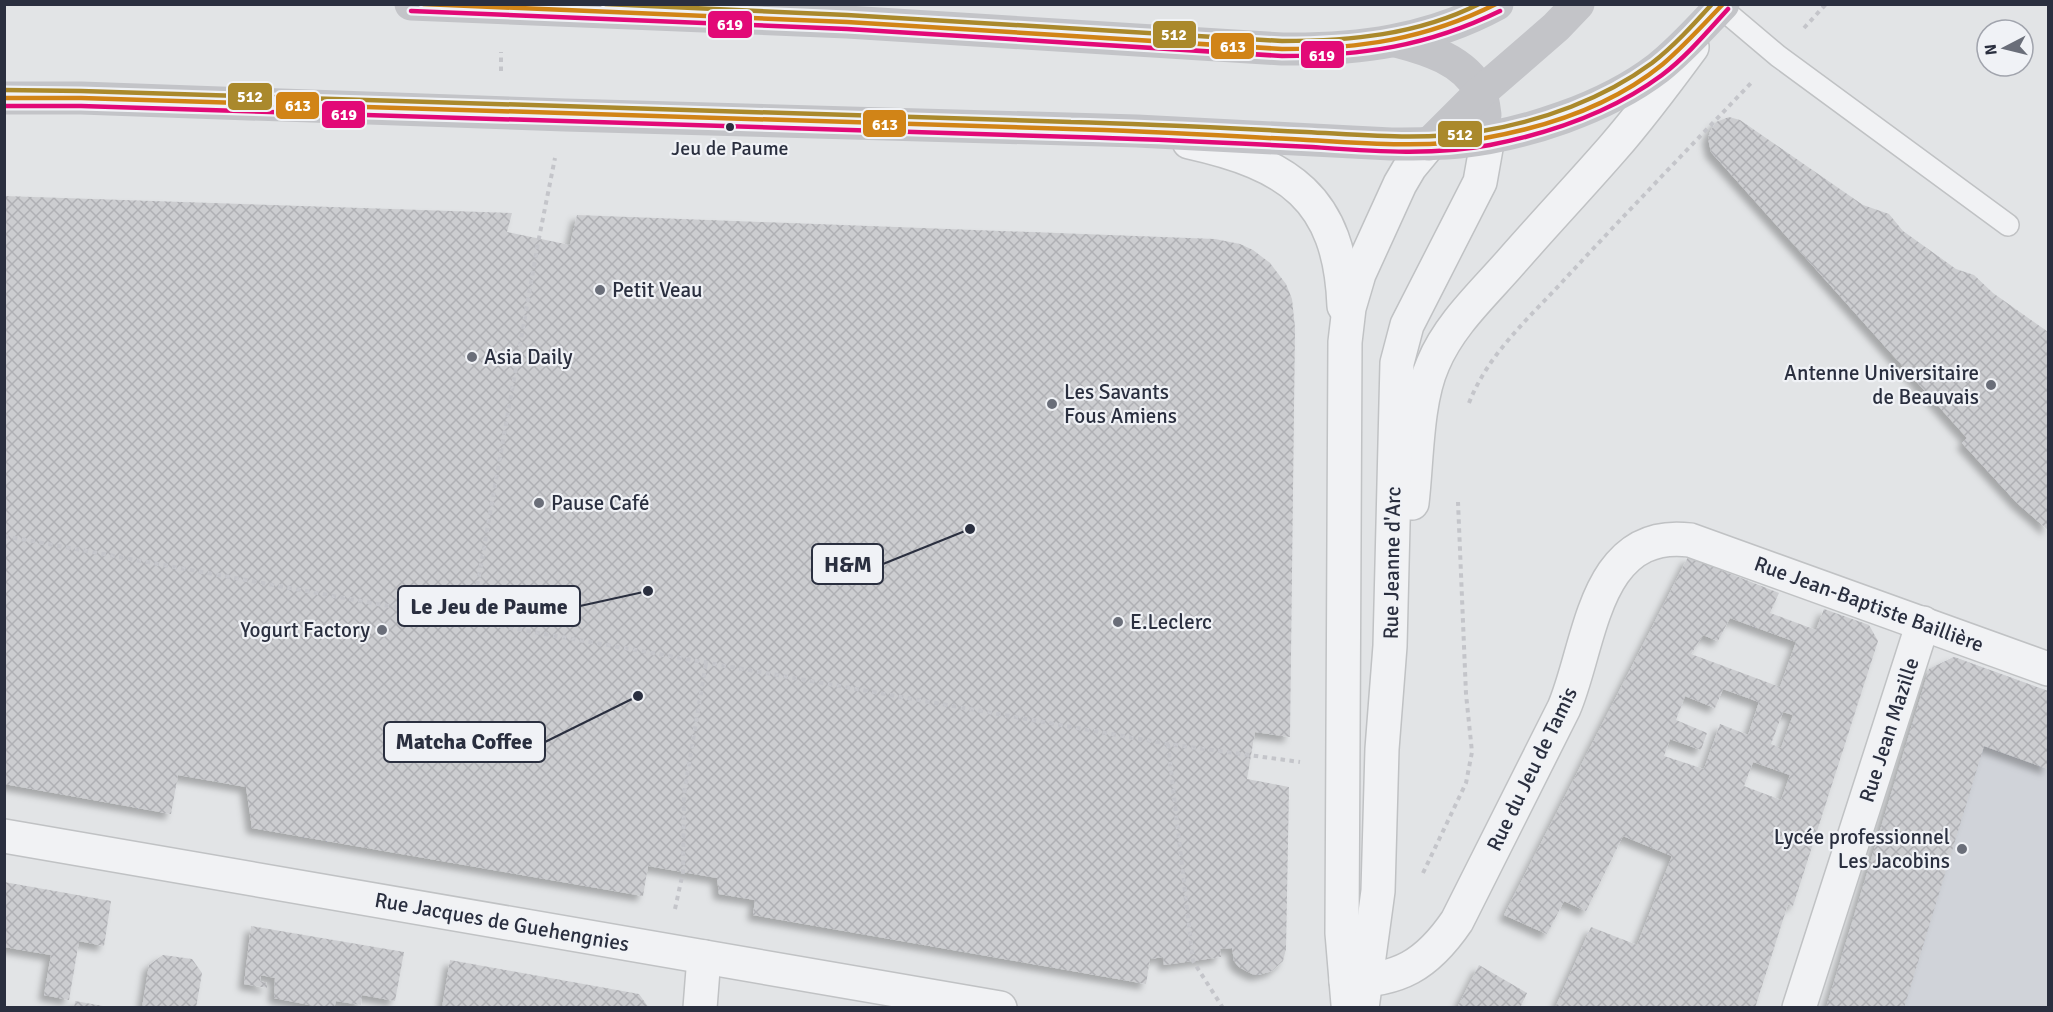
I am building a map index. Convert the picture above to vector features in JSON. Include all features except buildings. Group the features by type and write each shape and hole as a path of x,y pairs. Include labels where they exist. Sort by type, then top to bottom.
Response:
{"main road":[{"path":"411,4 852,13 1282,49 1320,49 1394,40 1434,32 1452,26 1497,4"},
{"path":"1429,144 1480,93 1556,27 1578,4"},
{"path":"4,98 81,98 565,115 1137,131 1429,144 1488,137 1571,114 1608,99 1657,68 1682,47 1720,5"},
{"path":"1394,40 1425,49 1462,69 1480,93 1488,137"}],"street":[{"path":"1392,614 1412,504 1424,388 1433,363 1447,338 1468,311 1613,148 1656,95 1720,5"},
{"path":"1137,131 1218,148 1265,165 1284,176 1300,188 1324,218 1336,248 1344,293 1346,342 1341,902 1342,933 1356,994"},
{"name":"Rue Jeanne d'Arc","path":"1356,994 1378,891 1382,749 1392,614 1395,383 1400,344 1407,326 1472,201 1480,182 1488,137"},
{"path":"1346,342 1349,308 1359,274 1400,184 1410,167 1429,144"},
{"name":"Rue du Jeu de Tamis","path":"1356,994 1429,956 1457,921 1564,708 1572,689 1594,613 1604,586 1613,571 1625,558 1655,541 1672,537 1690,540"},
{"name":"Rue Jean-Baptiste Baillière","path":"1690,540 2049,669"},
{"name":"Rue Jean Mazille","path":"1799,1008 1923,623"},
{"name":"Rue Jacques de Guehengnies","path":"4,836 1000,1008"},
{"path":"700,1008 704,957"}],"lane":[{"path":"1720,5 1778,56 2008,225"}],"path":[{"path":"1466,411 1475,388 1497,353 1826,4"},
{"path":"500,77 502,46"},
{"path":"471,621 539,238 565,115"},
{"path":"1378,891 1413,896 1466,783 1472,752 1466,694 1458,491"},
{"path":"4,536 706,663 1168,744 1251,756"},
{"path":"683,872 684,794 706,663"},
{"path":"1168,744 1193,961 1223,1008"}],"shaded area":[{"name":"Lycée professionnel Les Jacobins","path":"1954,657 2048,691 2048,1007 1826,1008 1929,669"}],"transit line":[{"name":"613","path":"423,4 847,22 1282,49 1338,47 1392,40 1444,26 1496,4"},
{"name":"512","path":"605,4 847,15 1282,41 1333,40 1383,34 1432,23 1479,4"},
{"name":"512","path":"4,90 1101,123 1372,136 1438,136 1505,127 1549,115 1592,98 1652,63 1676,42 1712,4"},
{"name":"613","path":"4,98 81,98 1101,130 1374,144 1441,143 1485,138 1532,128 1601,103 1663,64 1723,4"},
{"name":"619","path":"4,106 81,106 1105,138 1379,151 1446,151 1490,145 1536,134 1580,119 1623,100 1671,68 1728,9"},
{"name":"619","path":"411,11 847,29 1282,56 1340,54 1394,47 1447,33 1500,11"}],"place":[{"name":"Jeu de Paume","path":"730,127"},
{"name":"Petit Veau","path":"600,290"},
{"name":"Asia Daily","path":"472,357"},
{"name":"Antenne Universitaire de Beauvais","path":"1991,385"},
{"name":"Les Savants Fous Amiens","path":"1052,404"},
{"name":"Pause Café","path":"539,503"},
{"name":"H&M","path":"970,529"},
{"name":"Le Jeu de Paume","path":"648,591"},
{"name":"E.Leclerc","path":"1118,622"},
{"name":"Yogurt Factory","path":"382,630"},
{"name":"Matcha Coffee","path":"638,696"},
{"name":"Lycée professionnel Les Jacobins","path":"1962,849"}]}
